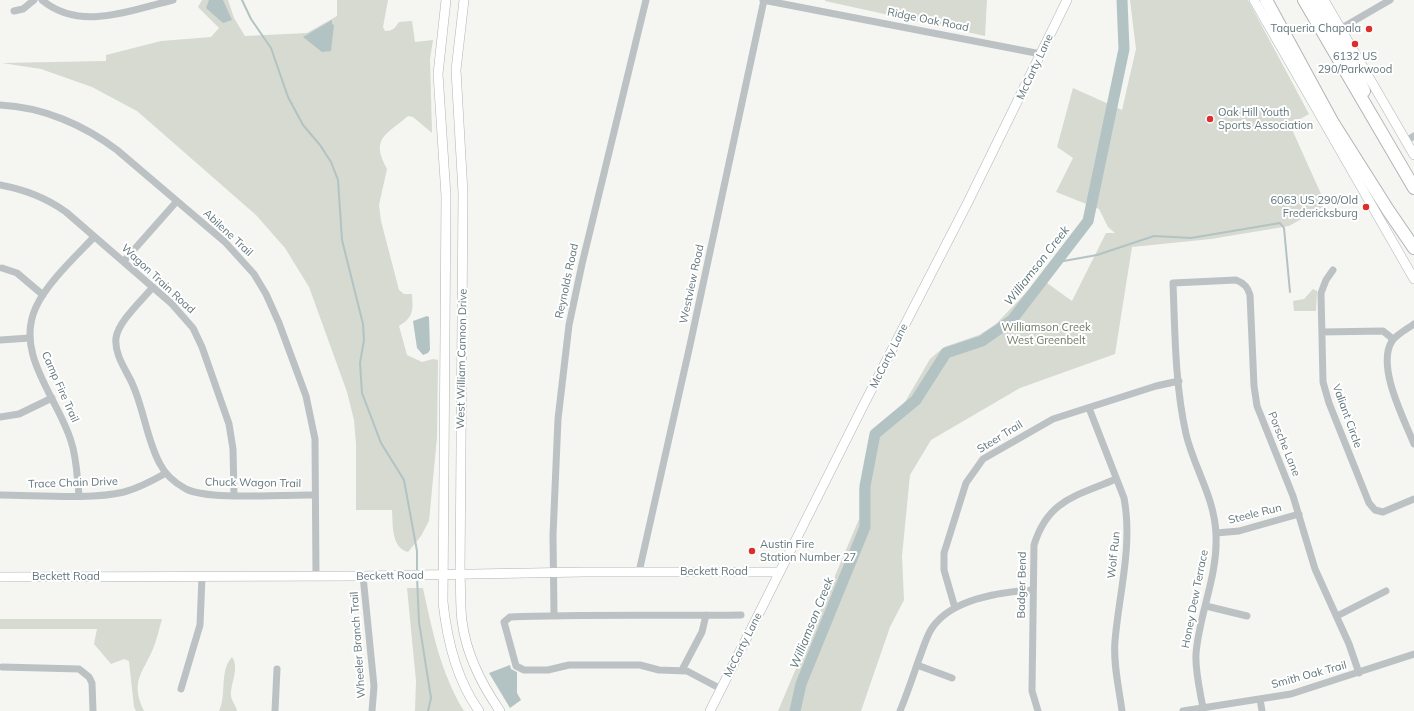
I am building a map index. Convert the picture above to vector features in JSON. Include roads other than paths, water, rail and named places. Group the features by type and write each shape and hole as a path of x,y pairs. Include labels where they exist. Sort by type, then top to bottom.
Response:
{"highway":[{"path":"1266,0 1333,123 1380,198 1414,248"},
{"path":"1304,0 1414,188"},
{"path":"1317,0 1351,61 1364,90 1376,124"}],"main road":[{"name":"West William Cannon Drive","path":"446,0 438,74 446,196 443,602 449,642 459,672 479,711"},
{"name":"West William Cannon Drive","path":"464,0 456,70 463,193 460,575 462,622 468,646 483,683 500,711"},
{"name":"McCarty Lane","path":"710,711 968,202 1067,0"},
{"path":"1254,0 1414,279"},
{"path":"1324,0 1340,29 1410,138 1414,155"},
{"name":"Beckett Road","path":"0,576 202,577 396,576 639,572 780,572"}],"street":[{"path":"14,11 23,9 34,0"},
{"path":"42,0 62,12 84,17 104,17 143,4 173,0"},
{"name":"Reynolds Road","path":"556,615 553,574 558,419 569,325 582,264 646,0"},
{"name":"Ridge Oak Road","path":"763,0 1041,54"},
{"name":"Westview Road","path":"639,572 690,345 763,0"},
{"path":"1340,29 1390,0"},
{"name":"Abilene Trail","path":"0,105 25,108 51,115 91,132 118,150 240,258 257,279 270,303 309,406 315,439 316,576"},
{"name":"Wagon Train Road","path":"0,185 34,193 50,201 124,261 184,315 202,346 229,424 233,449 234,495"},
{"path":"124,261 176,201"},
{"name":"Camp Fire Trail","path":"79,495 76,462 71,441 36,366 30,338 34,312 43,295 94,237"},
{"path":"2,268 17,273 43,295"},
{"path":"1333,270 1326,280 1321,293 1322,332 1383,331 1393,339"},
{"name":"Porsche Lane","path":"1173,283 1236,280 1245,285 1248,289 1250,295 1255,397 1299,514 1315,569 1337,616 1359,673"},
{"name":"Honey Dew Terrace","path":"1173,283 1175,351 1186,434 1211,502 1216,533 1214,568 1196,656 1203,708"},
{"name":"Chuck Wagon Trail","path":"153,287 124,322 118,332 116,343 120,358 141,404 157,459 166,473 180,485 192,491 208,494 315,495"},
{"path":"1414,324 1393,339 1388,351 1388,368 1397,402 1414,444"},
{"name":"Valiant Circle","path":"1322,332 1323,382 1328,403 1369,503 1375,510 1383,512 1414,499"},
{"path":"0,340 30,338"},
{"name":"Steer Trail","path":"955,608 945,575 944,557 963,493 973,471 983,459 1053,419 1156,386 1179,381"},
{"path":"0,417 19,414 52,398"},
{"name":"Wolf Run","path":"1089,408 1124,498 1128,524 1128,537 1115,642 1122,711"},
{"name":"Trace Chain Drive","path":"0,495 79,495 124,492 145,484 166,473"},
{"name":"Badger Bend","path":"1038,711 1032,691 1034,544 1044,519 1050,512 1064,502 1116,479"},
{"name":"Steele Run","path":"1216,533 1240,531 1299,514"},
{"name":"Wheeler Branch Trail","path":"363,576 374,686 372,711"},
{"path":"181,689 200,625 202,577"},
{"path":"900,711 933,626 955,608 1000,593 1033,590"},
{"path":"1337,616 1386,591"},
{"path":"1206,606 1247,616"},
{"path":"720,691 693,678 682,670 659,670 640,665 569,665 548,670 524,670 518,668 504,625 505,620 510,617 556,615 740,615"},
{"path":"682,670 702,632 706,615"},
{"name":"Smith Oak Trail","path":"1183,711 1291,694 1414,654"},
{"path":"917,665 952,678"},
{"path":"2,668 79,669 85,672 92,683 94,711"},
{"path":"275,711 277,669"},
{"path":"1260,699 1262,711"}],"waterway":[{"path":"242,0 251,19 271,48 288,97 303,125 320,145 331,162 338,180 342,240 363,324 364,340 360,363 362,393 381,443 404,480 417,551 417,573"},
{"name":"Williamson Creek","path":"795,711 801,684 865,527 865,486 875,434 916,400 946,353 982,341 1012,320 1088,221 1124,49 1122,0"},
{"path":"1058,262 1097,255 1154,236 1191,238 1280,223 1284,228 1290,292"},
{"path":"417,577 419,622 431,698 428,711"}],"place":[{"name":"Taqueria Chapala","path":"1369,29"},
{"name":"6132 US 290/Parkwood","path":"1355,44"},
{"name":"Oak Hill Youth Sports Association","path":"1210,119"},
{"name":"6063 US 290/Old Fredericksburg","path":"1366,207"},
{"name":"Austin Fire Station Number 27","path":"752,551"}],"park label":[{"name":"Williamson Creek West Greenbelt","path":"1046,334"}]}
